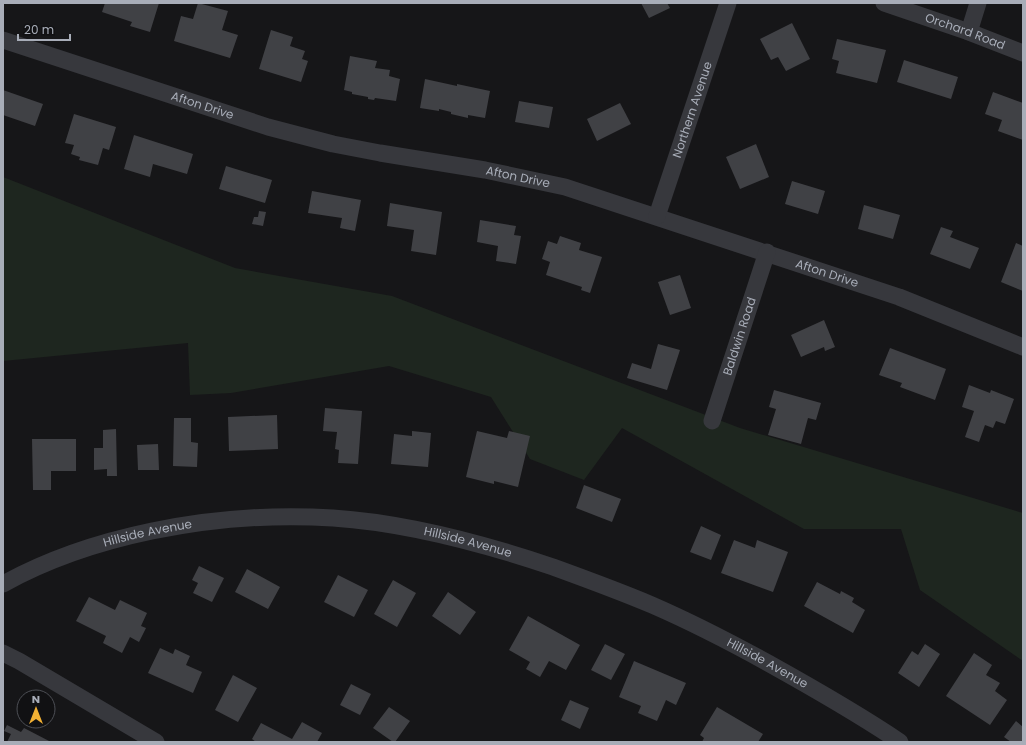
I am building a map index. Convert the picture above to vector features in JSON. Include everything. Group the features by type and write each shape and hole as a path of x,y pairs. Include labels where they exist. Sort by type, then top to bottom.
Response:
{"street":[{"name":"Northern Avenue","path":"657,216 728,3"},
{"name":"Orchard Road","path":"884,3 1023,53"},
{"path":"968,32 978,3"},
{"name":"Afton Drive","path":"3,40 268,127 333,144 485,170 566,187 767,252 899,297 1023,347"},
{"name":"Baldwin Road","path":"712,421 767,252"},
{"name":"Hillside Avenue","path":"3,584 43,563 80,549 121,537 179,525 230,519 278,517 333,518 380,523 427,531 507,551 605,585 653,605 733,644 794,677 900,742"},
{"path":"3,653 156,742"}],"shaded area":[{"path":"3,177 235,268 392,296 740,428 1023,513 1023,661 920,590 901,529 804,529 622,428 584,480 530,459 491,397 389,366 231,393 190,395 188,343 3,361"}],"building":[{"path":"105,3 159,3 150,32 130,26 132,22 102,12"},
{"path":"198,3 228,11 222,30 238,35 230,58 174,41 181,16 193,19"},
{"path":"641,3 667,3 670,8 649,18"},
{"path":"792,23 810,59 786,71 778,57 771,60 760,39"},
{"path":"271,30 293,37 290,46 305,51 302,59 308,61 301,82 259,69"},
{"path":"837,39 886,50 877,83 836,73 839,61 832,59"},
{"path":"350,56 377,61 375,68 390,70 389,76 400,79 396,101 375,98 374,100 368,99 368,97 352,94 352,92 344,90"},
{"path":"904,60 958,77 951,99 897,82"},
{"path":"425,79 490,91 485,118 468,115 468,118 451,114 451,112 439,109 439,111 420,108"},
{"path":"3,90 43,104 35,126 3,115"},
{"path":"993,92 1023,103 1023,140 998,131 1002,120 985,114"},
{"path":"519,101 553,107 549,128 515,122"},
{"path":"620,103 631,124 597,141 587,119"},
{"path":"74,114 116,127 109,150 103,148 98,165 79,160 80,157 71,154 74,145 65,143"},
{"path":"134,135 193,154 187,174 153,164 150,177 124,169"},
{"path":"756,144 769,177 740,189 726,157"},
{"path":"226,166 272,180 265,203 219,189"},
{"path":"792,181 825,191 818,214 785,204"},
{"path":"312,191 361,200 355,231 340,228 342,218 308,213"},
{"path":"390,203 442,212 436,255 411,251 414,230 387,226"},
{"path":"864,205 900,215 893,239 858,229"},
{"path":"259,211 266,212 263,226 252,224 254,217 258,217"},
{"path":"480,220 516,226 514,235 521,236 516,264 496,261 498,246 477,242"},
{"path":"941,227 953,231 950,237 979,248 970,269 930,254"},
{"path":"560,236 581,243 579,250 602,257 590,293 581,290 582,287 546,275 550,262 542,259 548,241 557,244"},
{"path":"1016,243 1023,246 1023,291 1001,282"},
{"path":"680,275 691,308 670,315 658,282"},
{"path":"824,320 835,347 825,351 824,347 801,357 791,335"},
{"path":"658,344 680,350 667,390 627,378 632,363 651,369"},
{"path":"890,348 946,369 935,400 900,387 902,383 879,375"},
{"path":"969,385 990,393 991,390 1014,399 1005,424 996,421 993,428 985,425 979,442 965,437 974,411 962,407"},
{"path":"774,390 821,403 816,420 808,418 801,444 768,435 776,409 769,407"},
{"path":"325,408 362,411 358,464 338,463 339,450 335,449 337,432 323,431"},
{"path":"277,415 278,449 229,451 228,417"},
{"path":"174,418 191,418 191,442 198,443 197,467 173,466"},
{"path":"116,429 117,476 107,476 107,469 94,470 94,448 103,448 103,430"},
{"path":"412,431 431,433 428,467 391,464 394,434 412,436"},
{"path":"477,431 507,438 509,431 530,436 518,487 494,481 494,484 466,477"},
{"path":"32,439 76,439 76,471 51,471 51,490 33,490"},
{"path":"158,444 159,470 138,470 137,445"},
{"path":"584,485 621,499 612,522 576,508"},
{"path":"701,526 721,535 711,560 690,552"},
{"path":"734,540 755,548 757,540 788,552 773,592 721,573"},
{"path":"199,566 224,578 212,602 193,593 198,583 192,580"},
{"path":"247,569 280,587 268,609 235,592"},
{"path":"338,575 368,590 354,617 324,602"},
{"path":"393,580 416,593 397,627 374,614"},
{"path":"817,582 840,594 841,591 854,598 852,602 865,610 853,633 804,606"},
{"path":"448,592 476,612 460,635 432,616"},
{"path":"89,597 115,610 120,600 147,613 141,626 146,628 139,642 130,637 122,653 103,643 106,636 76,621"},
{"path":"528,616 580,645 566,670 549,661 540,677 526,669 530,662 509,650"},
{"path":"605,644 625,654 611,680 591,670"},
{"path":"925,644 940,654 919,687 898,673 912,651 918,655"},
{"path":"160,648 173,654 175,649 190,656 186,665 202,672 193,693 148,673"},
{"path":"974,653 992,665 986,675 1000,683 995,691 1007,700 990,725 946,696"},
{"path":"634,661 686,683 676,705 666,700 657,721 638,713 641,706 619,697"},
{"path":"233,675 257,688 238,722 215,710"},
{"path":"351,684 371,694 360,715 340,705"},
{"path":"570,700 589,708 580,729 561,720"},
{"path":"389,707 410,721 395,742 373,728"},
{"path":"717,707 763,734 758,742 702,742 704,738 700,735"},
{"path":"1016,721 1023,727 1023,742 1011,742 1004,737"},
{"path":"302,722 322,733 317,742 256,742 252,739 261,723 292,739"},
{"path":"7,725 21,732 23,729 26,729 51,742 7,742 11,734 4,731"}]}
